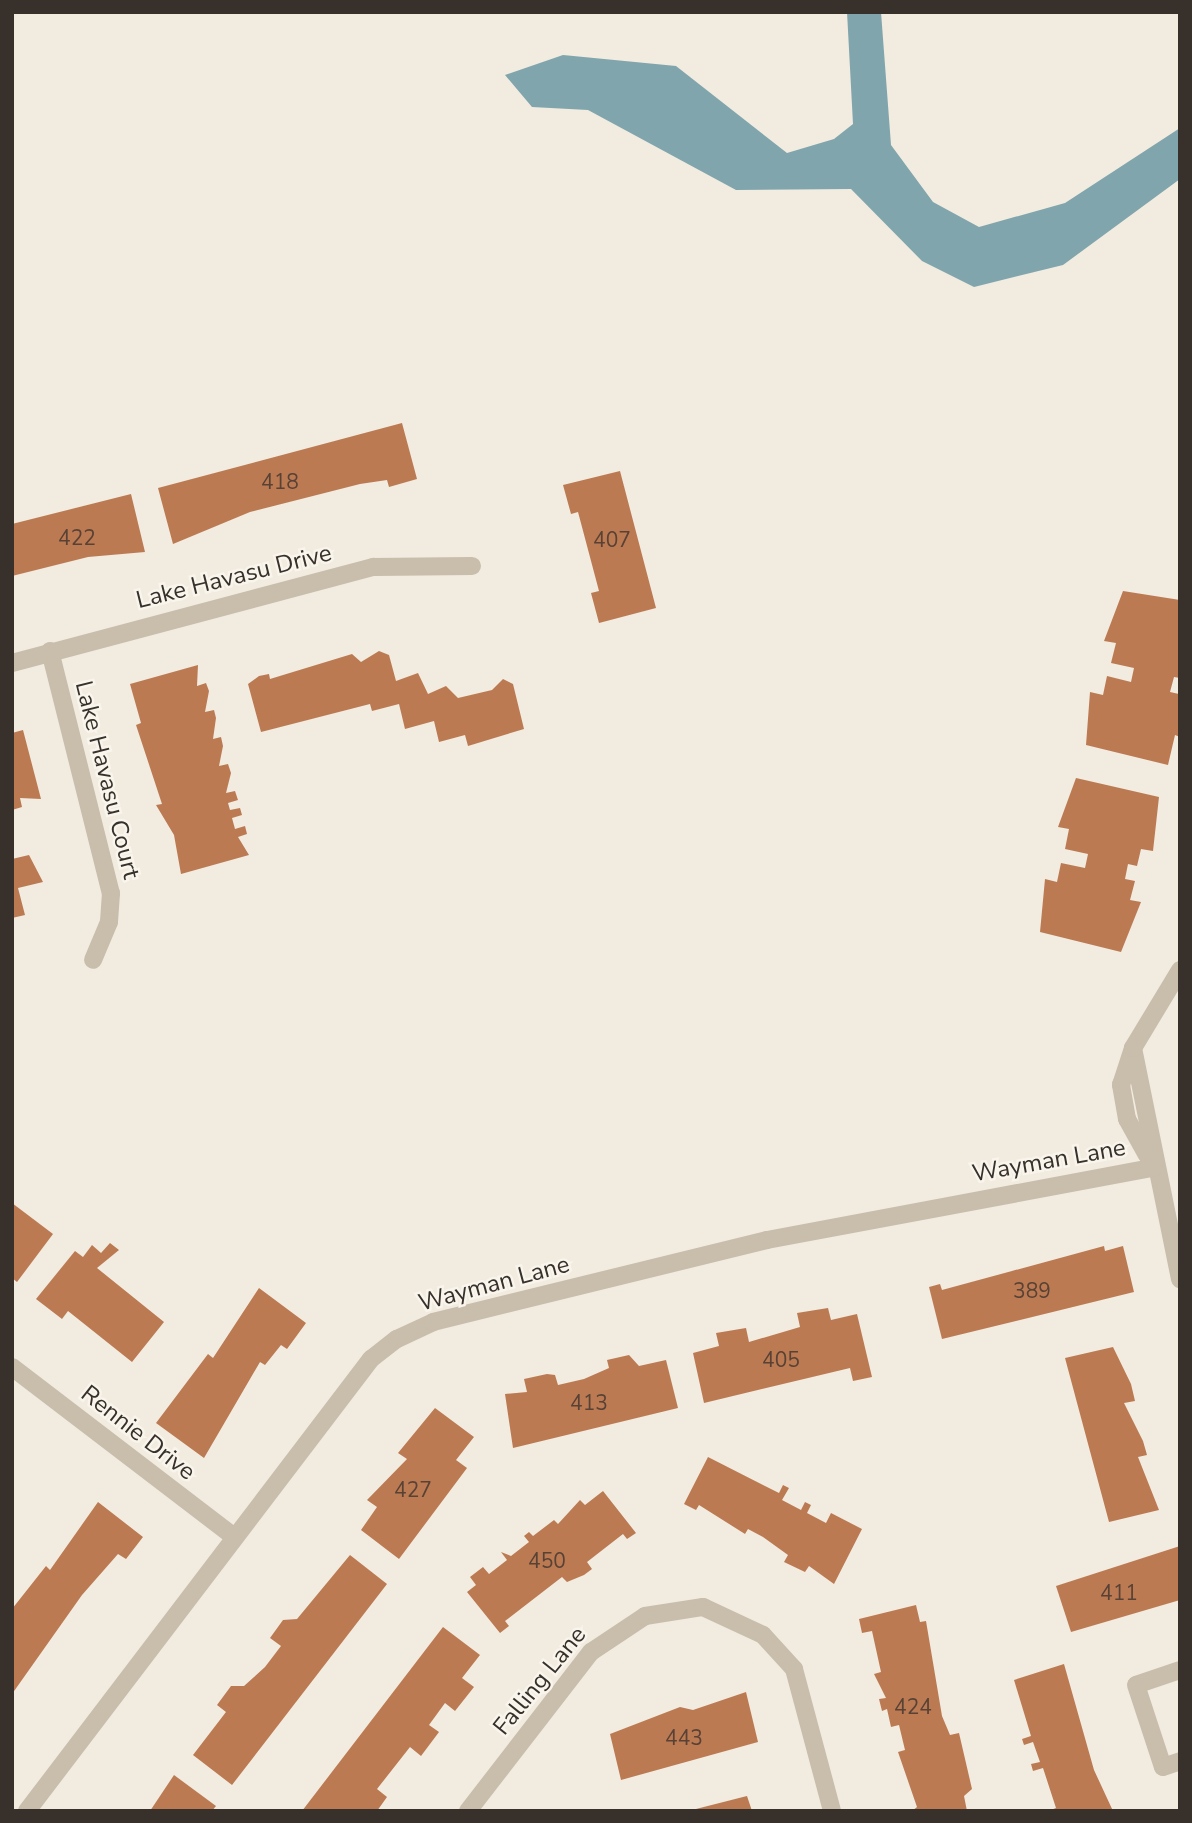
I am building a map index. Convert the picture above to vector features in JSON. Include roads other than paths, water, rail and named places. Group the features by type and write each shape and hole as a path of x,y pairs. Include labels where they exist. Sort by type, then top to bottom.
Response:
{"street":[{"name":"Lake Havasu Drive","path":"12,663 373,567 472,566"},
{"name":"Lake Havasu Court","path":"50,651 111,893 109,922 93,960"},
{"path":"1180,970 1133,1048 1153,1168 1180,1279"},
{"name":"Wayman Lane","path":"27,1811 371,1359 433,1322 768,1240 1153,1168"},
{"name":"Rennie Drive","path":"12,1367 233,1537"},
{"name":"Falling Lane","path":"468,1811 590,1652 645,1616 703,1607 763,1635 794,1669 832,1811"},
{"path":"1180,1670 1136,1685 1163,1767 1180,1761"}],"water":[{"path":"847,12 881,12 891,145 933,202 979,227 1065,203 1180,128 1180,179 1063,265 974,287 922,261 851,189 736,190 588,110 532,107 505,75 563,55 676,66 787,153 834,139 853,124"}]}
